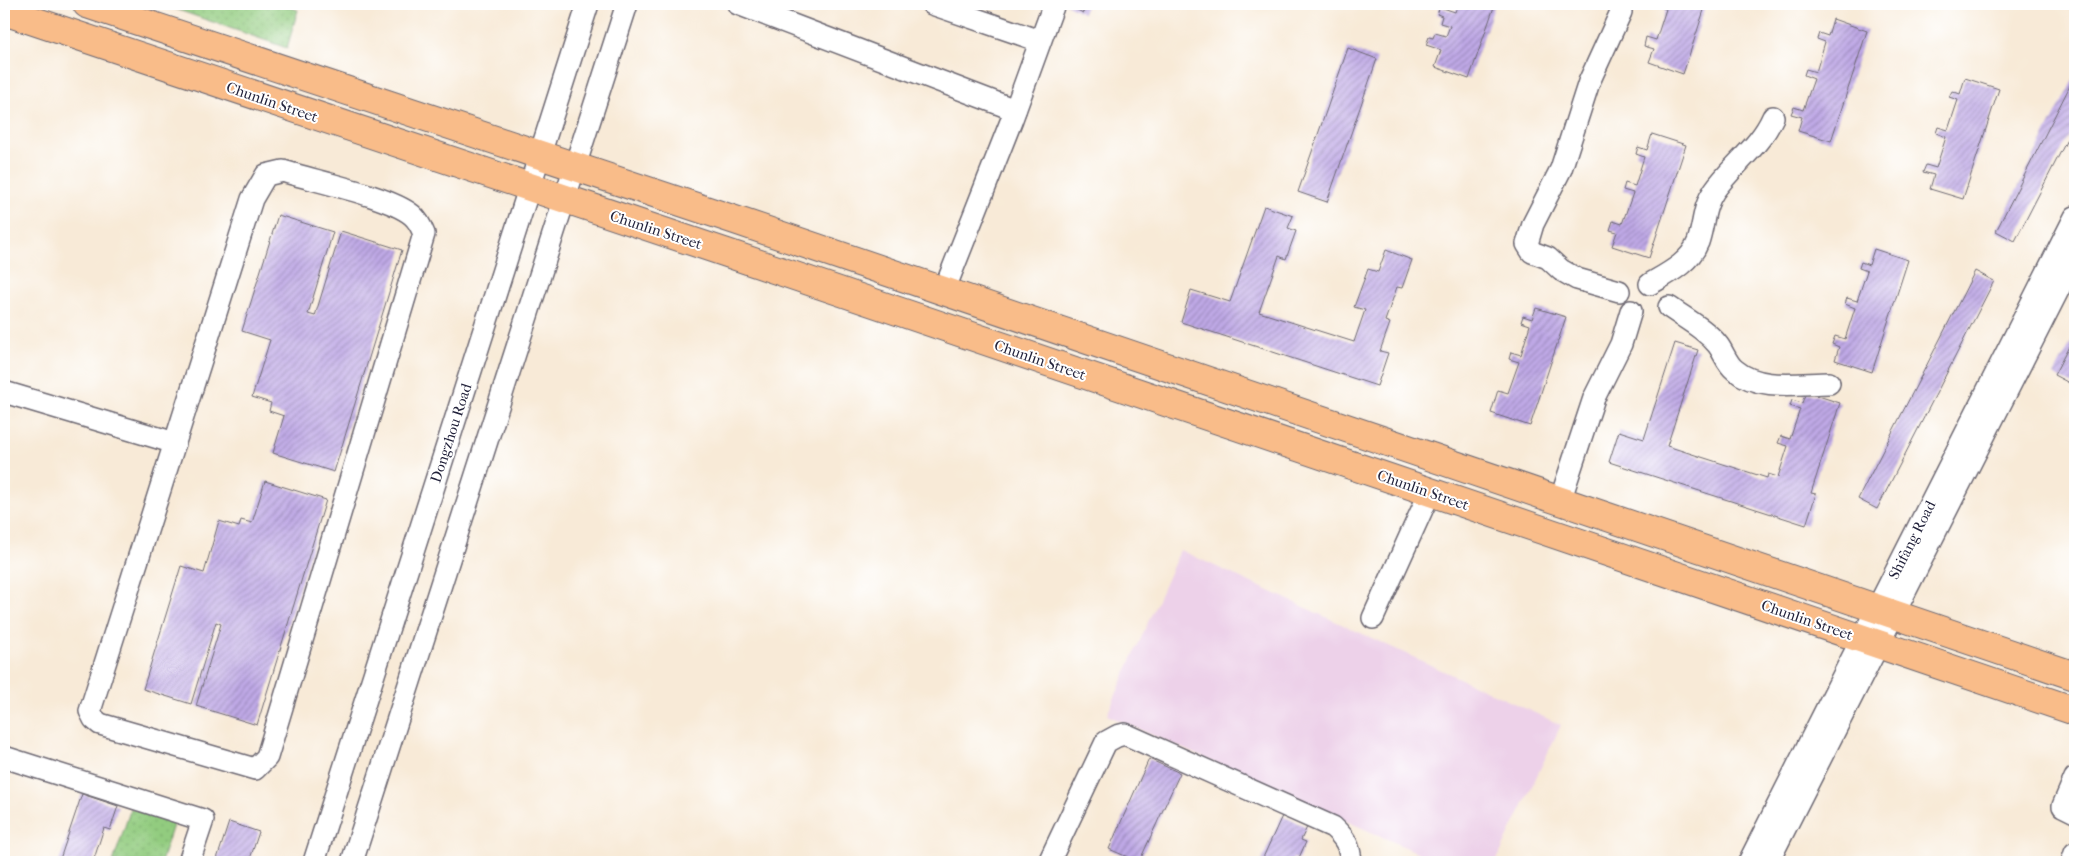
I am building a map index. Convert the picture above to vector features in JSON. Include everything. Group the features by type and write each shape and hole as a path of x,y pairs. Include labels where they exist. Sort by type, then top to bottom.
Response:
{"main road":[{"path":"87,4 944,292 2075,676"},
{"name":"Chunlin Street","path":"4,11 2075,711"}],"street":[{"name":"Dongzhou Road","path":"314,862 588,4"},
{"path":"352,862 627,4"},
{"path":"738,4 1015,110"},
{"path":"932,4 1040,41"},
{"path":"944,292 1054,4"},
{"path":"1619,291 1577,279 1561,270 1548,258 1532,252 1527,244 1532,224 1562,169 1589,82 1621,12"},
{"path":"1650,284 1674,270 1690,256 1698,243 1706,207 1713,192 1767,132 1773,117"},
{"path":"284,172 387,202 410,214 420,223 424,234 273,738 267,757 255,768 100,724 94,720 90,711 175,443 252,199 266,175 284,172"},
{"name":"Shifang Road","path":"1768,862 1871,642 2075,217"},
{"name":"Shifang Road","path":"1886,612 2075,257"},
{"path":"1669,307 1656,314 1632,311 1616,296 1622,285 1635,283 1650,284 1661,291 1669,307 1704,331 1718,346 1734,370 1757,381 1776,384 1829,382"},
{"path":"1560,501 1594,398 1621,344 1632,311"},
{"path":"4,392 175,443"},
{"path":"1373,618 1430,492"},
{"name":"Shifang Road","path":"1748,862 1871,642"},
{"path":"1049,862 1106,742 1125,734 1333,827 1344,837 1350,850 1351,862"},
{"path":"4,757 203,820 189,862"},
{"path":"2075,778 2063,806 2075,812"},
{"path":"2072,862 2075,853"}],"shaded area":[{"path":"1180,550 1561,725 1496,862 1439,862 1107,715"}],"green space":[{"path":"161,4 280,4 298,10 287,48"},
{"path":"131,808 174,822 161,862 113,862"}],"building":[{"path":"1066,4 1087,4 1083,13"},
{"path":"1458,4 1495,4 1469,79 1435,67 1441,50 1426,45 1429,37 1433,38 1435,33 1446,36 1450,26 1440,23 1442,16 1437,14 1440,7 1455,12"},
{"path":"1657,4 1706,4 1683,74 1649,62 1654,49 1644,46 1646,37 1656,40 1666,9 1657,6"},
{"path":"1833,19 1867,31 1831,141 1798,131 1802,117 1791,114 1794,107 1803,110 1814,79 1804,75 1806,69 1816,72 1825,42 1817,39 1819,33 1828,36"},
{"path":"1348,48 1377,59 1327,202 1298,192"},
{"path":"2075,76 2075,124 2015,241 1996,231"},
{"path":"1965,78 1999,89 1963,199 1930,189 1934,175 1923,172 1926,165 1936,168 1946,137 1936,133 1938,127 1948,130 1958,100 1949,97 1952,91 1960,94"},
{"path":"1652,134 1686,145 1649,258 1612,246 1617,232 1610,230 1613,221 1622,224 1633,193 1623,190 1625,183 1635,186 1644,157 1636,154 1638,147 1647,150"},
{"path":"1264,206 1293,216 1288,228 1296,231 1286,259 1279,256 1259,312 1354,342 1365,310 1354,307 1368,269 1378,272 1386,250 1412,260 1402,288 1397,287 1385,321 1390,323 1380,351 1388,353 1377,386 1181,322 1191,290 1230,302"},
{"path":"278,215 333,232 308,314 315,316 341,231 402,250 334,472 273,453 284,416 269,411 271,403 252,397 270,340 242,331"},
{"path":"1874,249 1908,260 1872,372 1835,360 1839,347 1832,344 1835,336 1845,339 1855,308 1845,304 1847,298 1857,301 1867,271 1859,268 1861,262 1869,265"},
{"path":"1975,271 1994,281 1877,509 1858,499"},
{"path":"1536,308 1566,317 1530,426 1491,413 1498,390 1508,393 1519,362 1509,359 1511,352 1521,355 1530,325 1521,322 1523,316 1532,319"},
{"path":"2075,335 2075,386 2054,375"},
{"path":"1675,343 1698,350 1667,446 1767,478 1768,474 1778,477 1788,446 1778,443 1781,436 1790,439 1800,409 1790,406 1792,400 1802,403 1806,392 1840,403 1811,493 1816,494 1806,525 1609,462 1619,431 1644,439"},
{"path":"265,481 326,500 257,725 196,706 221,624 216,622 191,704 143,689 181,566 204,573 219,521 239,527 241,520 252,523"},
{"path":"1149,759 1180,773 1139,862 1109,849"},
{"path":"82,794 118,806 110,830 104,828 93,862 59,862"},
{"path":"1282,816 1307,827 1301,840 1306,842 1298,860 1293,858 1291,862 1261,862"},
{"path":"229,822 259,832 249,862 216,862"}]}
